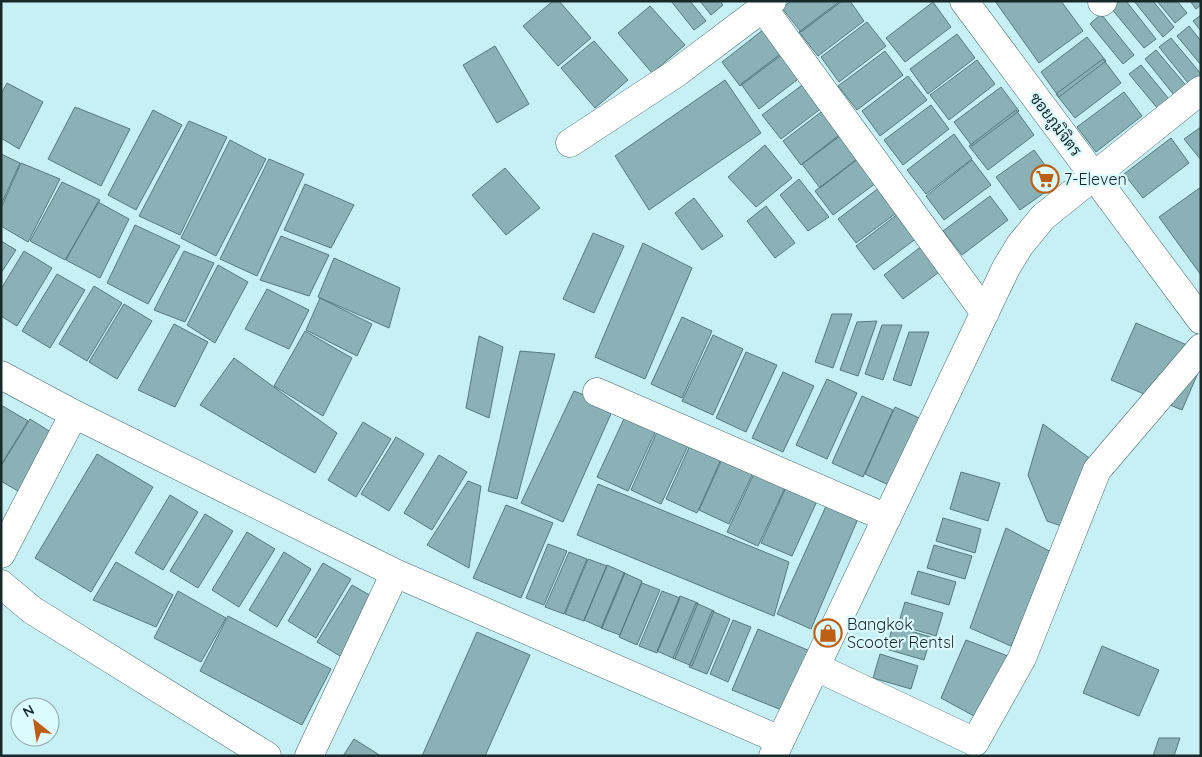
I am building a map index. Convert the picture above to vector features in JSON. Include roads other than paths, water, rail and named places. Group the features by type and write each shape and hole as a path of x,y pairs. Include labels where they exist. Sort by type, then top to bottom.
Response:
{"street":[{"name":"ซอยภูมิจิตร","path":"964,1 1201,320"},
{"path":"570,143 675,74 767,4 985,313"},
{"path":"1,375 74,414 395,574 776,748 888,518 1006,268 1020,245 1043,217 1201,90"},
{"path":"816,667 976,742 1022,658 1097,470 1201,348"},
{"path":"597,392 888,518"},
{"path":"1,554 74,414"},
{"path":"309,756 395,574"},
{"path":"1,584 32,610 267,756"}],"place":[{"name":"7-Eleven","path":"1045,179"},
{"name":"Bangkok Scooter Rentsl","path":"828,633"}]}
